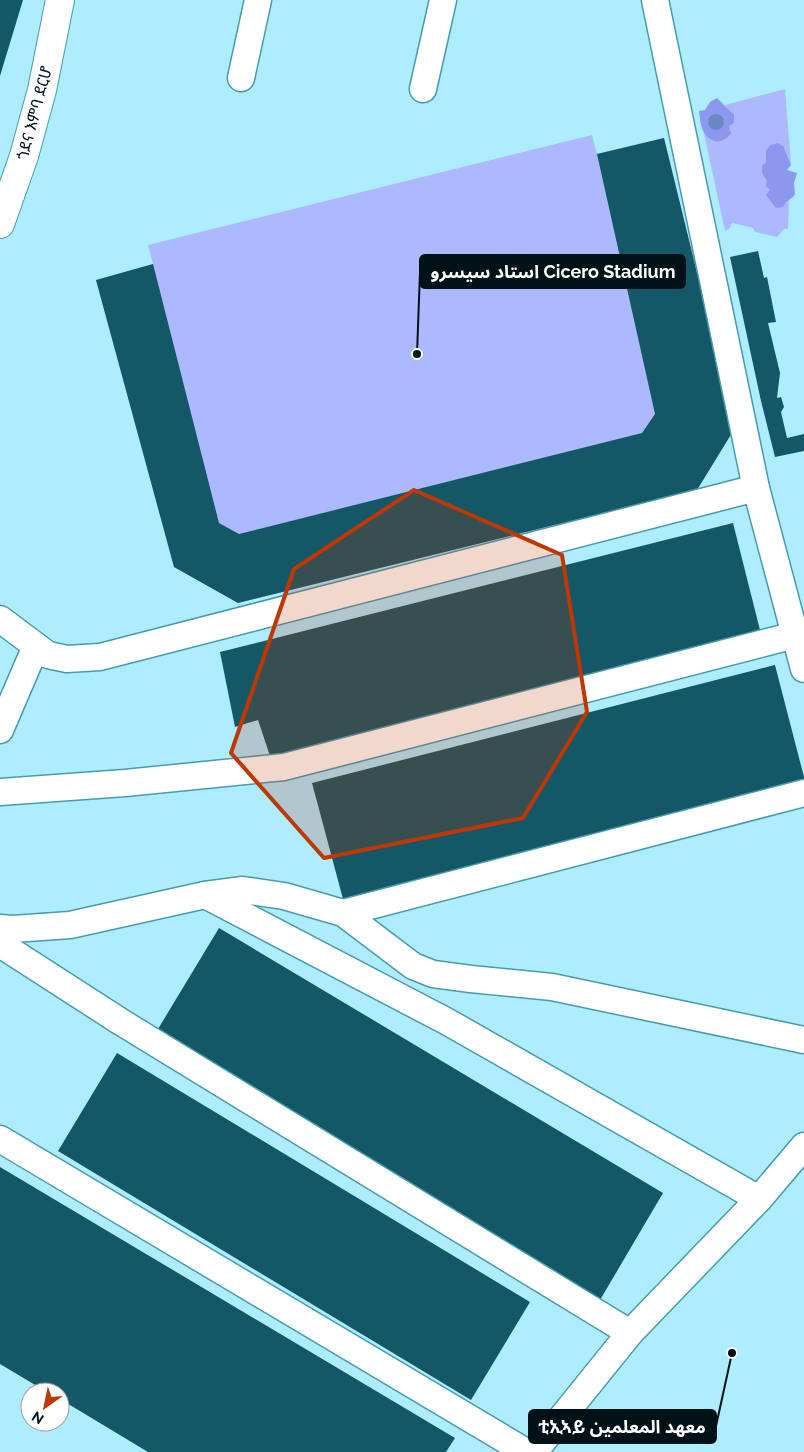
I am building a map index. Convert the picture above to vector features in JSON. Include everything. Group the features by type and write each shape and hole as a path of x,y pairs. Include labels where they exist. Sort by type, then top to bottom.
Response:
{"highway":[{"name":"ጎደና እምባ ደርሆ","path":"0,224 24,156 42,90 60,0"}],"street":[{"path":"241,78 258,0"},
{"path":"423,89 443,0"},
{"path":"655,0 756,488 804,669"},
{"path":"0,619 48,655 67,659 100,657 756,488"},
{"path":"0,792 284,767 795,635"},
{"path":"0,730 36,646"},
{"path":"343,912 804,793"},
{"path":"0,928 13,929 70,925 205,895 243,890 284,896 343,912 414,966 433,974 552,986 804,1040"},
{"path":"205,895 446,1020 758,1199"},
{"path":"0,944 121,1022 630,1333"},
{"path":"0,1139 526,1452"},
{"path":"534,1452 630,1333 758,1199 804,1146"}],"highlighted area":[{"path":"414,490 562,555 587,712 523,818 324,858 231,753 294,569"}],"shaded area":[{"path":"785,89 791,165 784,147 766,162 762,173 786,202 789,199 788,229 784,229 777,237 755,232 753,228 733,223 725,231 703,129 710,140 729,125 729,111 725,105"},
{"path":"717,98 734,115 734,123 729,126 731,134 727,138 715,141 708,137 702,128 699,111 705,110 710,102"},
{"path":"592,135 597,154 664,138 735,428 697,490 238,603 174,567 96,280 153,264 148,245"},
{"path":"778,143 784,147 791,165 787,170 797,173 794,183 795,194 783,207 776,208 766,195 770,190 766,186 767,181 762,173 762,166 766,162 766,151 770,145"}],"building":[{"path":"0,0 23,0 0,76"},
{"path":"664,138 735,428 697,490 238,603 174,567 96,280 153,264 219,523 239,534 642,433 655,414 597,154"},
{"path":"758,251 764,278 767,277 776,322 768,323 780,373 777,398 781,397 784,407 781,412 787,438 804,434 804,451 775,457 730,257"},
{"path":"733,523 762,638 270,756 258,720 235,727 220,652"},
{"path":"775,665 804,782 343,899 312,783"},
{"path":"219,928 663,1193 600,1300 155,1034"},
{"path":"117,1053 530,1302 471,1400 58,1151"},
{"path":"0,1167 455,1438 446,1452 148,1452 70,1405 70,1382 30,1382 0,1364"}],"place":[{"name":"استاد سيسرو Cicero Stadium","path":"417,354"},
{"name":"ቲኢኣይ معهد المعلمين","path":"732,1353"}]}
